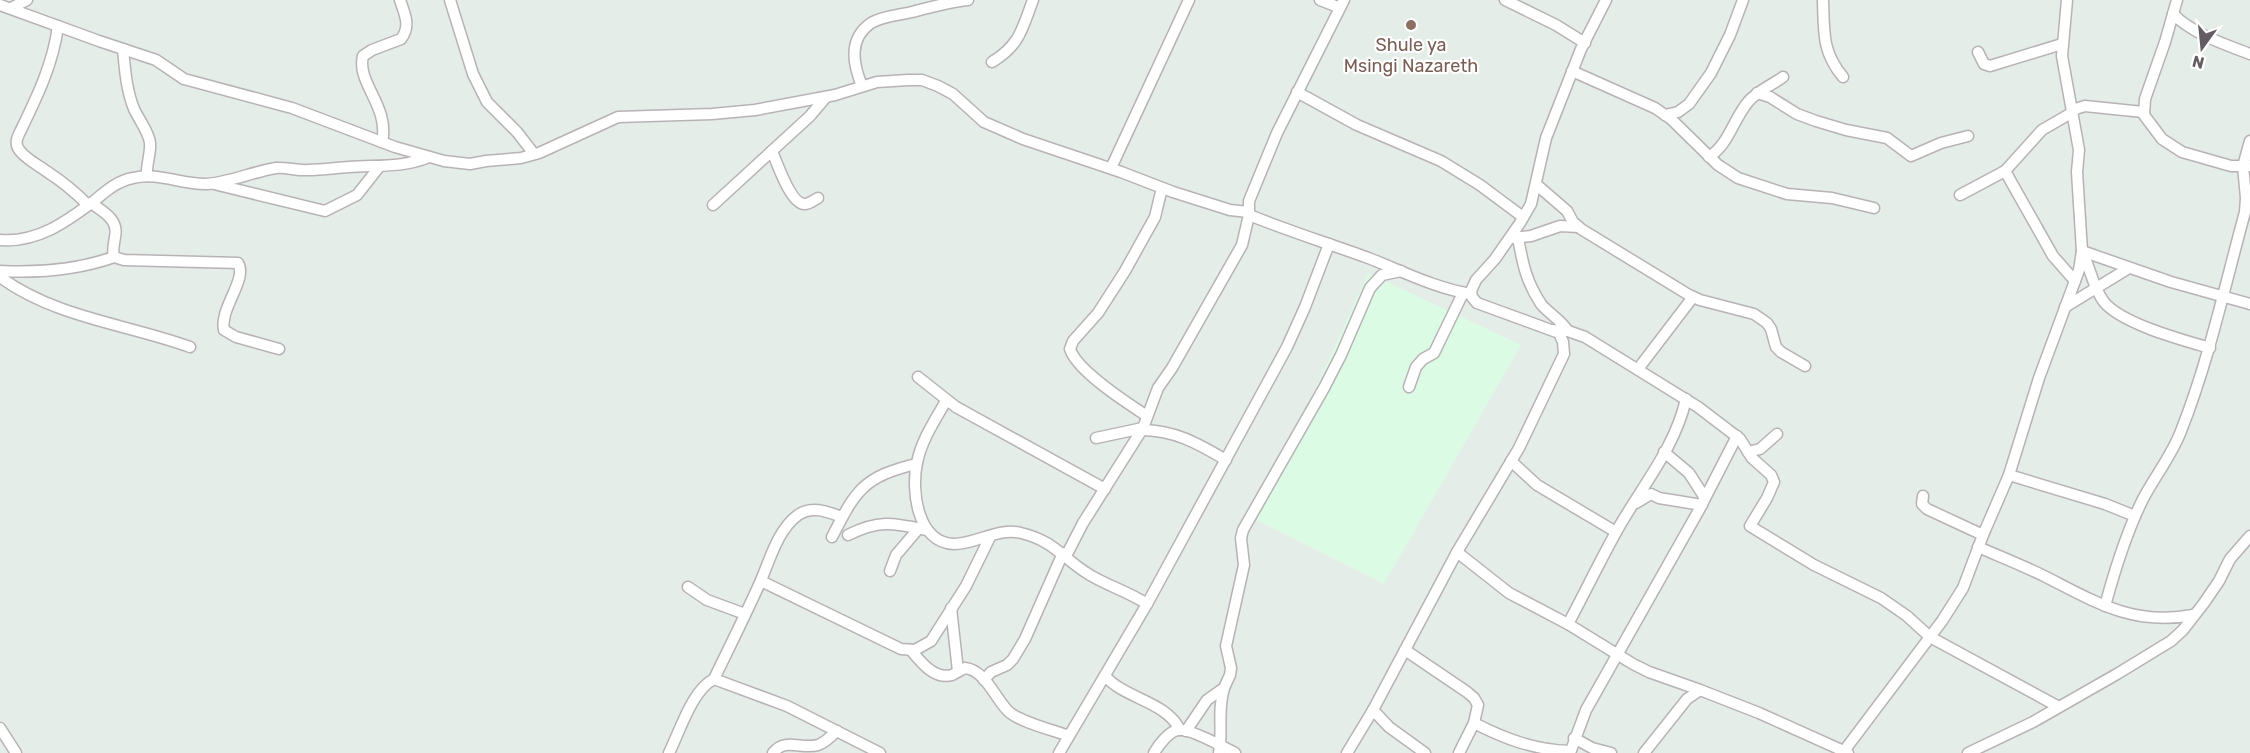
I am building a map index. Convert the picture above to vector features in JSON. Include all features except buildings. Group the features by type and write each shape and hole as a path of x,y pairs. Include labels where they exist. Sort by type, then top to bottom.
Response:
{"street":[{"path":"11,8 27,0"},
{"path":"382,142 384,125 380,109 361,65 363,56 372,50 401,39 407,30 407,22 400,0"},
{"path":"450,0 473,74 487,102 517,132 534,154"},
{"path":"862,86 855,70 853,49 860,34 872,22 949,2 968,0"},
{"path":"992,62 1015,44 1032,0"},
{"path":"1111,168 1189,0"},
{"path":"984,680 991,672 1007,665 1013,659 1025,639 1065,554 1142,429 1158,388 1172,368 1242,245 1249,213 1249,201 1264,163 1341,4 1320,0"},
{"path":"1505,0 1585,42"},
{"path":"1409,387 1416,367 1423,359 1434,353 1476,280 1514,238 1531,204 1546,138 1572,71 1606,0"},
{"path":"1665,115 1678,112 1689,104 1711,73 1730,35 1743,0"},
{"path":"1823,0 1826,49 1832,64 1843,77"},
{"path":"1457,552 1509,593 1568,624 1649,672 1700,690 1823,748 1846,752 1963,588 2009,475 2039,378 2075,281 2082,251 2077,172 2079,150 2062,56 2067,0"},
{"path":"2177,0 2145,99 2143,112 2158,135 2176,150 2222,164 2247,166"},
{"path":"0,5 156,60 184,79 292,108 429,157 470,164 521,158 534,154 618,117 712,114 784,105 893,80 922,81 953,94 976,116 1023,139 1111,168 1162,188 1230,210 1249,213 1293,233 1329,244 1426,282 1467,293 1477,303 1559,333 1563,342 1564,354 1556,375 1511,461 1457,552 1373,710 1347,753"},
{"path":"2173,14 2185,25 2250,54"},
{"path":"58,26 56,46 29,116 16,140 16,146 23,154 110,217 116,225 112,251 114,257"},
{"path":"1978,52 1984,64 1990,66 2062,44"},
{"path":"123,49 129,94 150,141 146,163 147,176"},
{"path":"1572,71 1630,96 1665,115 1718,165 1738,178 1787,194 1832,198 1874,208"},
{"path":"1709,157 1718,151 1740,112 1757,93 1783,77"},
{"path":"1298,92 1357,125 1441,161 1523,217"},
{"path":"1757,93 1770,97 1797,114 1829,125 1887,138 1911,156 1968,136"},
{"path":"713,205 817,109 826,97"},
{"path":"1960,195 2005,171 2042,130 2073,111 2085,106 2143,112"},
{"path":"2105,606 2122,548 2135,516 2176,443 2210,348 2245,212 2250,141"},
{"path":"772,151 793,197 803,204 818,198"},
{"path":"211,183 274,168 307,170 351,166 379,167 411,164 429,157"},
{"path":"0,240 10,241 37,237 61,224 117,183 132,178 147,176 211,183 325,211 357,195 379,167"},
{"path":"2005,171 2053,256 2075,281"},
{"path":"1537,185 1567,211 1579,227 1693,297 1754,314 1767,323 1776,347 1805,366"},
{"path":"1147,416 1118,397 1077,362 1070,348 1073,341 1098,313 1125,272 1155,217 1162,188"},
{"path":"1514,238 1543,233 1560,226 1579,227"},
{"path":"1514,238 1526,277 1541,304 1555,315 1568,331"},
{"path":"1059,753 1147,604 1287,347 1329,244"},
{"path":"2082,251 2182,286 2250,304"},
{"path":"2082,251 2105,304 2128,319 2210,348"},
{"path":"0,271 32,273 72,268 114,257 124,260 238,263 240,272 223,319 224,330 236,338 279,349"},
{"path":"2065,307 2129,268"},
{"path":"1220,749 1219,712 1231,668 1227,654 1227,634 1244,565 1241,544 1243,530 1324,388 1370,288 1382,275 1401,271"},
{"path":"0,277 16,289 46,304 190,347"},
{"path":"1638,369 1693,297"},
{"path":"1552,330 1568,331 1585,337 1686,399 1737,436 1748,452 1771,475 1774,482 1750,526 1815,565 1888,602 1930,637 2058,707"},
{"path":"918,377 946,401 1105,489"},
{"path":"1568,624 1616,532 1664,452 1679,421 1686,399"},
{"path":"923,529 917,505 916,464 928,433 946,401"},
{"path":"1096,438 1142,429 1155,430 1180,435 1226,460"},
{"path":"1748,452 1760,448 1777,434"},
{"path":"1474,723 1495,734 1536,748 1570,752 1586,710 1703,502 1737,436"},
{"path":"1664,452 1689,472 1703,502"},
{"path":"1511,461 1537,485 1616,532"},
{"path":"832,537 856,494 871,481 888,471 916,464"},
{"path":"2009,475 2105,504 2135,516"},
{"path":"1633,505 1651,494 1659,498 1703,502"},
{"path":"1923,496 1922,504 1927,509 1983,535"},
{"path":"669,753 684,718 708,682 714,679 776,545 790,523 799,515 817,510 842,517"},
{"path":"848,535 865,526 898,523 923,529 939,540 950,544 1010,531 1019,532 1041,539 1065,554 1092,576 1147,604"},
{"path":"890,571 896,555 923,529"},
{"path":"1968,753 2117,675 2171,641 2183,630 2219,581 2229,559 2250,536"},
{"path":"761,581 901,650 911,650 923,647 931,641 966,586 990,537"},
{"path":"1978,547 2030,569 2121,613 2142,618 2193,615"},
{"path":"688,587 707,600 745,614"},
{"path":"951,608 957,671"},
{"path":"911,650 923,664 933,671 951,675 957,671 969,669 984,680 1010,713 1020,720 1069,736"},
{"path":"1405,650 1474,698 1478,705 1474,723 1458,753"},
{"path":"1104,676 1116,687 1163,712 1183,731 1220,749 1235,753"},
{"path":"714,679 787,706 880,753"},
{"path":"1154,753 1170,734 1183,731 1207,700 1224,688"},
{"path":"1644,753 1687,699 1700,690"},
{"path":"1373,710 1389,727 1425,753"},
{"path":"0,728 16,753"},
{"path":"773,753 776,749 791,743 815,746 821,744 837,731"},
{"path":"1574,738 1592,748 1611,753"}],"shaded area":[{"path":"1368,273 1521,345 1384,584 1256,520"}],"place":[{"name":"Shule ya Msingi Nazareth","path":"1411,25"}]}
